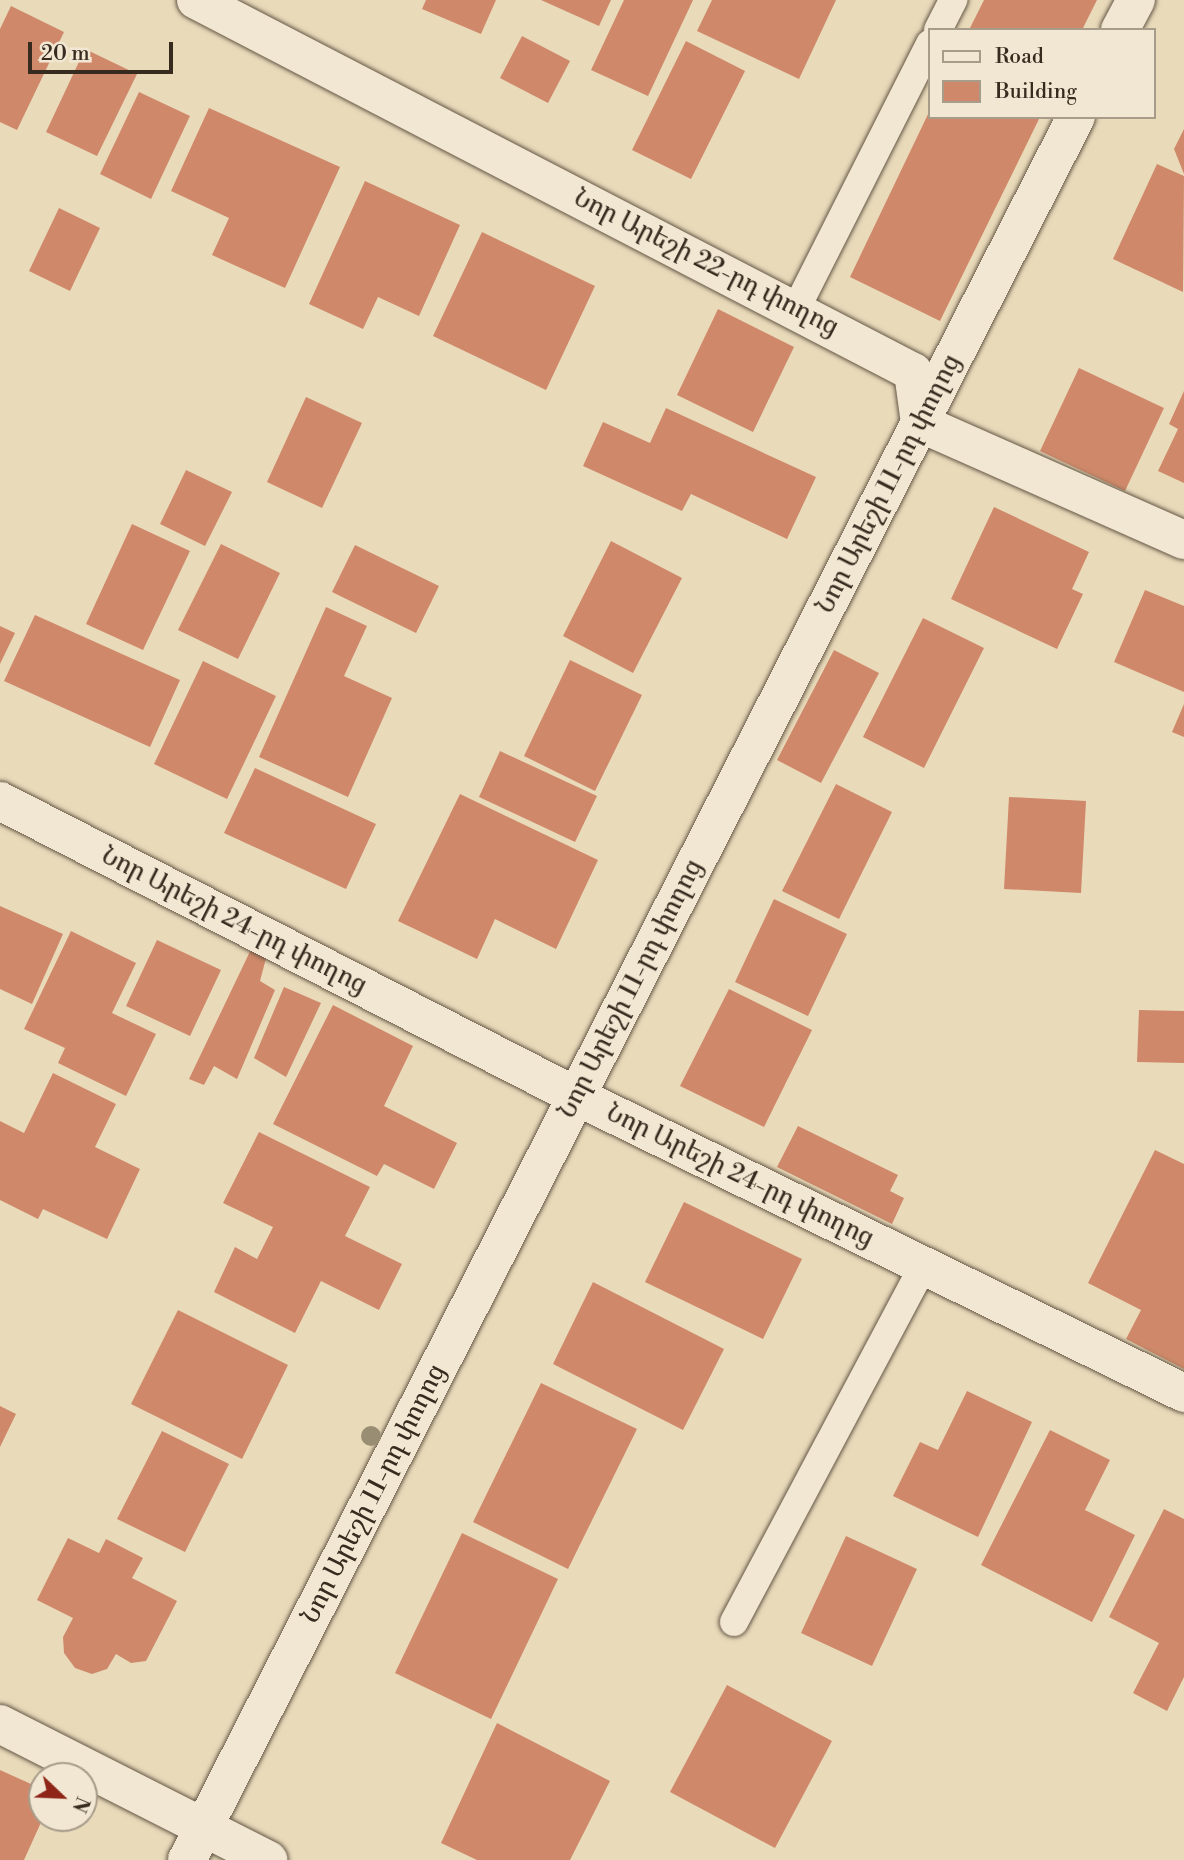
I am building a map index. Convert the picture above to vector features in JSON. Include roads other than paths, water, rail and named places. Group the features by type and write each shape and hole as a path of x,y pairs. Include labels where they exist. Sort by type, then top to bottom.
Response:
{"street":[{"name":"Նոր Արեշի 22-րդ փողոց","path":"196,0 796,309 912,372 920,423"},
{"path":"1121,28 1136,0"},
{"name":"Նոր Արեշի 11-րդ փողոց","path":"195,1844 1075,119"},
{"path":"920,423 1184,540"},
{"name":"Նոր Արեշի 24-րդ փողոց","path":"0,801 576,1096 1184,1393"},
{"path":"0,1724 195,1844 268,1860"}],"lane":[{"path":"939,28 953,0"},
{"path":"796,309 928,48"},
{"path":"734,1622 923,1266"}]}
